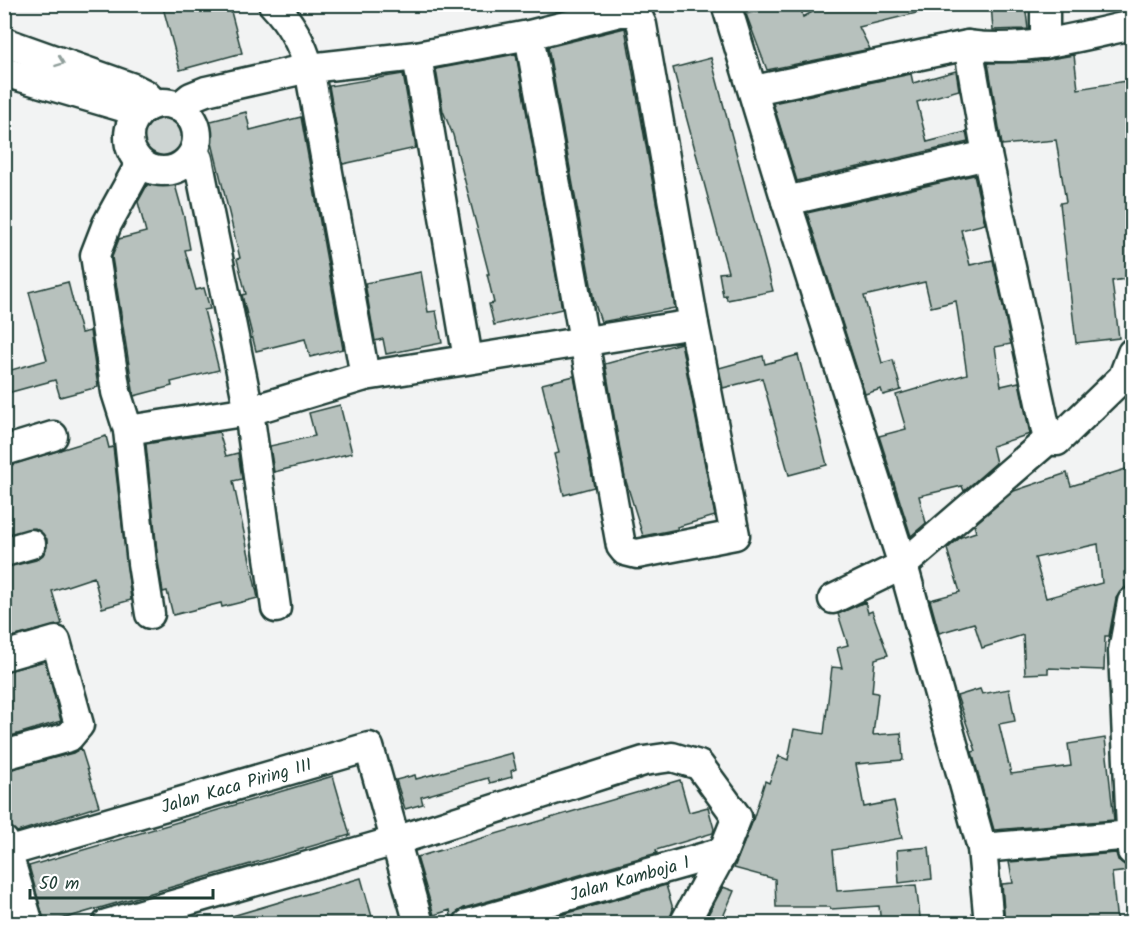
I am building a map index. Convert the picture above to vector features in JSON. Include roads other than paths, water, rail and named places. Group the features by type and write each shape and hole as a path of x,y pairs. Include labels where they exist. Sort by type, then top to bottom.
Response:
{"street":[{"path":"273,4 291,26 304,48 309,68 365,376"},
{"path":"726,4 786,201 903,566 982,848 989,924"},
{"path":"1045,4 1046,44"},
{"path":"4,72 123,107 157,108 194,121 197,142 194,152 180,167 170,171 160,171 141,164 134,155 128,134 157,108 206,91 309,68 417,56 529,35 620,12 636,12 640,18 694,324 735,535 637,554 625,551 618,540 586,342 529,35"},
{"path":"754,90 968,45 998,49 1046,44 1132,25"},
{"path":"4,42 133,88 145,94 157,108"},
{"path":"968,45 987,154 1048,440"},
{"path":"417,56 468,359"},
{"path":"194,152 198,159 249,411 276,608"},
{"path":"786,201 987,154"},
{"path":"141,164 107,224 95,255 103,293 116,392 128,430 142,563 150,614"},
{"path":"128,430 249,411 365,376 694,324"},
{"path":"833,599 903,566 1048,440 1057,441 1129,374"},
{"path":"4,451 53,436"},
{"path":"982,848 1132,840 1123,651 1132,602"},
{"path":"4,656 56,641 78,721 75,732 69,737 4,755"},
{"name":"Jalan Kaca Piring III","path":"6,849 369,747 395,841"},
{"path":"107,924 395,841 644,761 672,757 699,765 737,817 723,852 684,924"},
{"path":"395,841 419,924"},
{"path":"6,849 29,924"},
{"name":"Jalan Kamboja 1","path":"468,924 723,852"}]}
